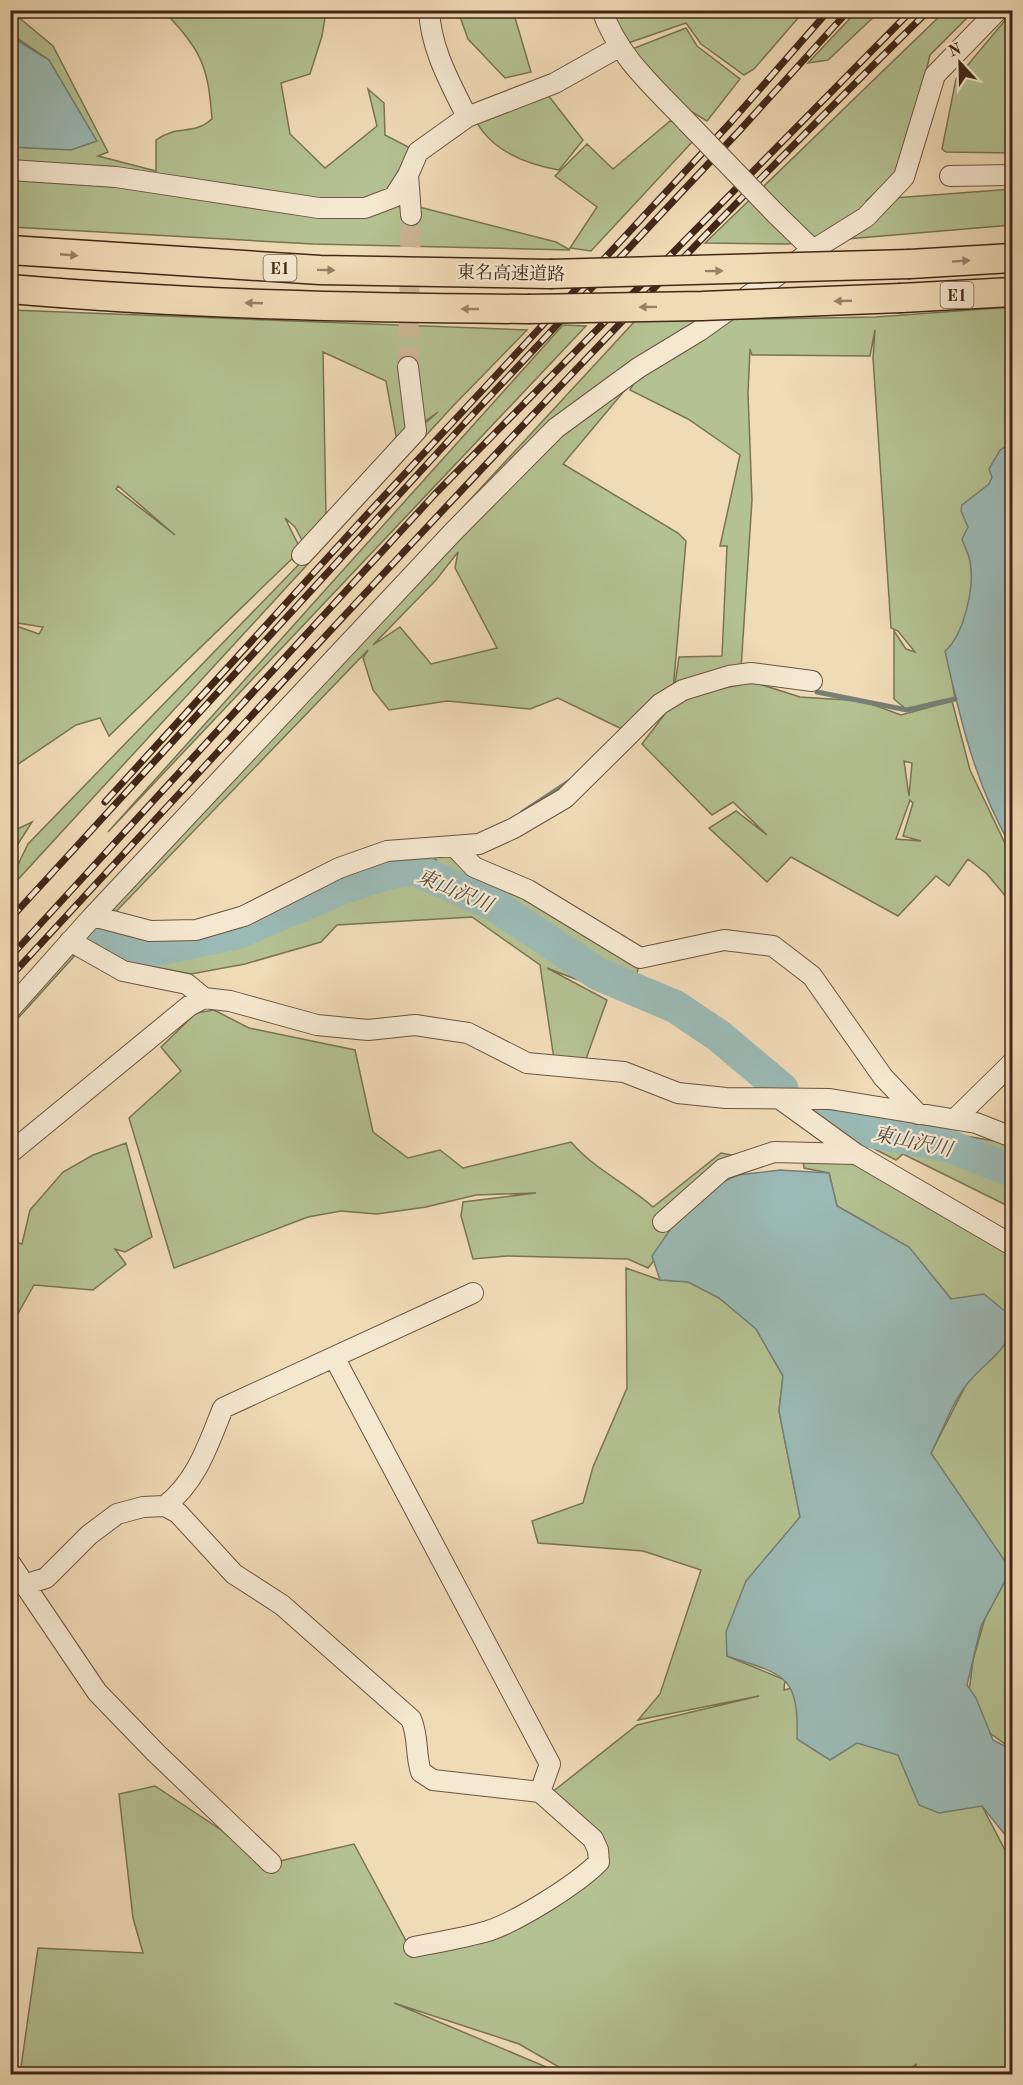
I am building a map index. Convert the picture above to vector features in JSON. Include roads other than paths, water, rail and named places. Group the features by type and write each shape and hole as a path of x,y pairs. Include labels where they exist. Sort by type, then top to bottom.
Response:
{"highway":[{"name":"東名高速道路","path":"10,250 320,270 550,274 720,272 1012,258"},
{"name":"東名高速道路","path":"10,289 90,296 378,308 528,309 702,306 1012,292"}],"street":[{"path":"429,10 430,32 437,56 467,117"},
{"path":"602,10 619,47 687,122 813,250"},
{"path":"10,1009 93,916 479,503 556,428 638,368 699,331 813,250 866,217 904,177 935,75 998,10"},
{"path":"10,170 116,177 320,208 364,208 394,197 408,175 418,152 467,117 555,83 619,47"},
{"path":"408,175 411,216"},
{"path":"950,176 1012,175"},
{"path":"302,555 416,431 408,367"},
{"path":"93,916 150,931 196,930 244,916 339,868 387,851 478,844 514,828 565,798 660,704 683,690 729,676 751,673 812,681"},
{"path":"454,846 474,867 528,890 640,958 724,940 773,946 812,976 883,1077 918,1114"},
{"path":"70,941 123,971 187,984 204,998 230,1001 317,1025 368,1030 415,1025 468,1033 527,1063 624,1072 678,1093 726,1098 830,1099 976,1123 1012,1137"},
{"path":"10,1153 189,1006 204,998"},
{"path":"955,1119 1012,1063"},
{"path":"780,1099 856,1154 1012,1245"},
{"path":"663,1222 723,1169 774,1152 856,1154"},
{"path":"165,1506 182,1493 197,1470 223,1408 473,1293"},
{"path":"334,1357 550,1764 540,1792"},
{"path":"24,1585 46,1578 89,1535 117,1515 143,1507 165,1506 178,1513 234,1574 282,1605 411,1719 417,1733 417,1761 421,1772 434,1780 540,1792 592,1839 598,1850 599,1862 586,1875 509,1922 488,1931 414,1947"},
{"path":"10,1563 97,1692 156,1753 271,1863"}],"water":[{"path":"10,36 49,60 97,141 71,150 11,147"},
{"path":"1005,447 1012,448 1012,848 999,825 979,777 963,727 945,651 952,644 963,622 971,584 969,559 962,539 968,527 961,511 962,505 989,484 992,477 989,469 1000,450"},
{"path":"780,1170 829,1173 837,1206 909,1247 951,1299 984,1294 1012,1317 1008,1338 997,1354 962,1391 931,1453 1011,1570 981,1626 967,1685 976,1698 993,1740 1012,1750 1012,1840 1010,1841 982,1806 939,1813 919,1805 898,1755 857,1743 830,1760 797,1739 795,1701 784,1680 774,1673 727,1656 726,1632 746,1581 800,1517 779,1411 783,1376 756,1329 719,1298 688,1282 660,1280 652,1256 694,1195 738,1175"}],"waterway":[{"path":"817,692 907,710 955,699"},
{"path":"523,812 570,781"},
{"path":"415,869 435,861"},
{"name":"東山沢川","path":"88,935 154,950 236,933 345,887 389,873 415,869 496,906 598,974 676,1007 719,1036 782,1089"},
{"name":"東山沢川","path":"814,1112 837,1126 947,1145 1012,1171"}],"tunnel":[{"path":"408,367 411,215"}],"railway":[{"path":"105,802 360,522 731,122 829,10"},
{"path":"10,919 462,426 741,129 849,10"},
{"path":"10,957 434,495 912,10"},
{"path":"10,977 464,488 694,247 929,10"}]}
